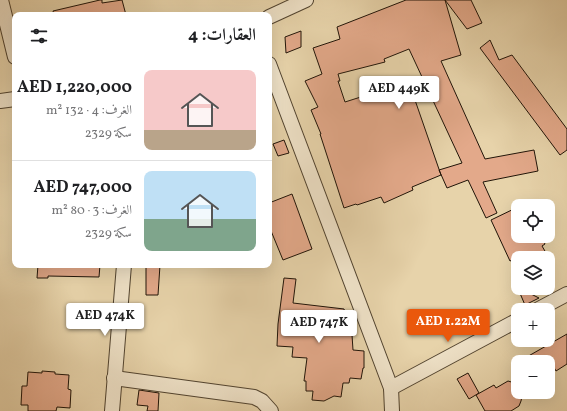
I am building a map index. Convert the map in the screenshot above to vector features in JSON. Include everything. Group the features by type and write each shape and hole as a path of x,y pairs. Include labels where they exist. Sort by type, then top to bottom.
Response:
{"street":[{"path":"1,0 12,45"},
{"path":"272,16 306,0"},
{"path":"272,72 391,388 392,411"},
{"path":"0,101 12,99"},
{"path":"112,411 124,268"},
{"path":"550,303 567,294"},
{"path":"391,388 511,324"},
{"path":"114,378 254,397 262,401 271,411"}],"building":[{"path":"100,0 102,0 102,3 122,0 125,12 53,12"},
{"path":"406,0 445,0 461,55 441,61 485,159 534,150 538,171 483,182 497,213 486,218 468,180 447,188 441,175 412,187 413,190 384,203 381,197 344,208 321,134 311,110 318,107 305,81 322,74 313,48 340,39 337,27","holes":["409,49 462,163 439,170 407,77 384,85 386,89 345,102 338,81 340,81 338,74 385,62 384,59"]},
{"path":"445,0 471,0 482,23 467,29"},
{"path":"301,31 301,47 286,53 285,37"},
{"path":"490,40 499,60 512,55 567,129 567,150 560,155 480,48"},
{"path":"284,140 289,153 278,156 273,144"},
{"path":"292,194 312,249 283,260 272,233 272,202"},
{"path":"511,210 511,243 544,243 542,246 545,251 511,251 510,261 491,220"},
{"path":"38,268 100,268 99,277 48,276 48,278 37,278"},
{"path":"146,268 160,268 158,295 146,295"},
{"path":"284,278 296,279 293,303 344,309 352,335 353,350 364,351 364,368 361,379 350,378 349,383 343,383 341,397 334,396 324,401 312,400 313,391 306,391 306,381 304,381 307,358 292,357 293,347 277,346 278,324"},
{"path":"521,295 533,295 539,298 529,303 524,303"},
{"path":"567,334 567,364 556,371 555,355 530,355 544,347 555,347 555,341"},
{"path":"42,371 69,375 68,389 71,390 70,408 57,407 56,411 28,411 28,405 21,405 22,386 27,386 28,372 42,373"},
{"path":"468,373 479,393 469,399 457,379"},
{"path":"508,381 511,382 511,399 521,399 519,406 511,411 485,411 476,395 494,385 496,388"},
{"path":"139,390 159,393 158,411 147,411 148,406 137,405"}]}
